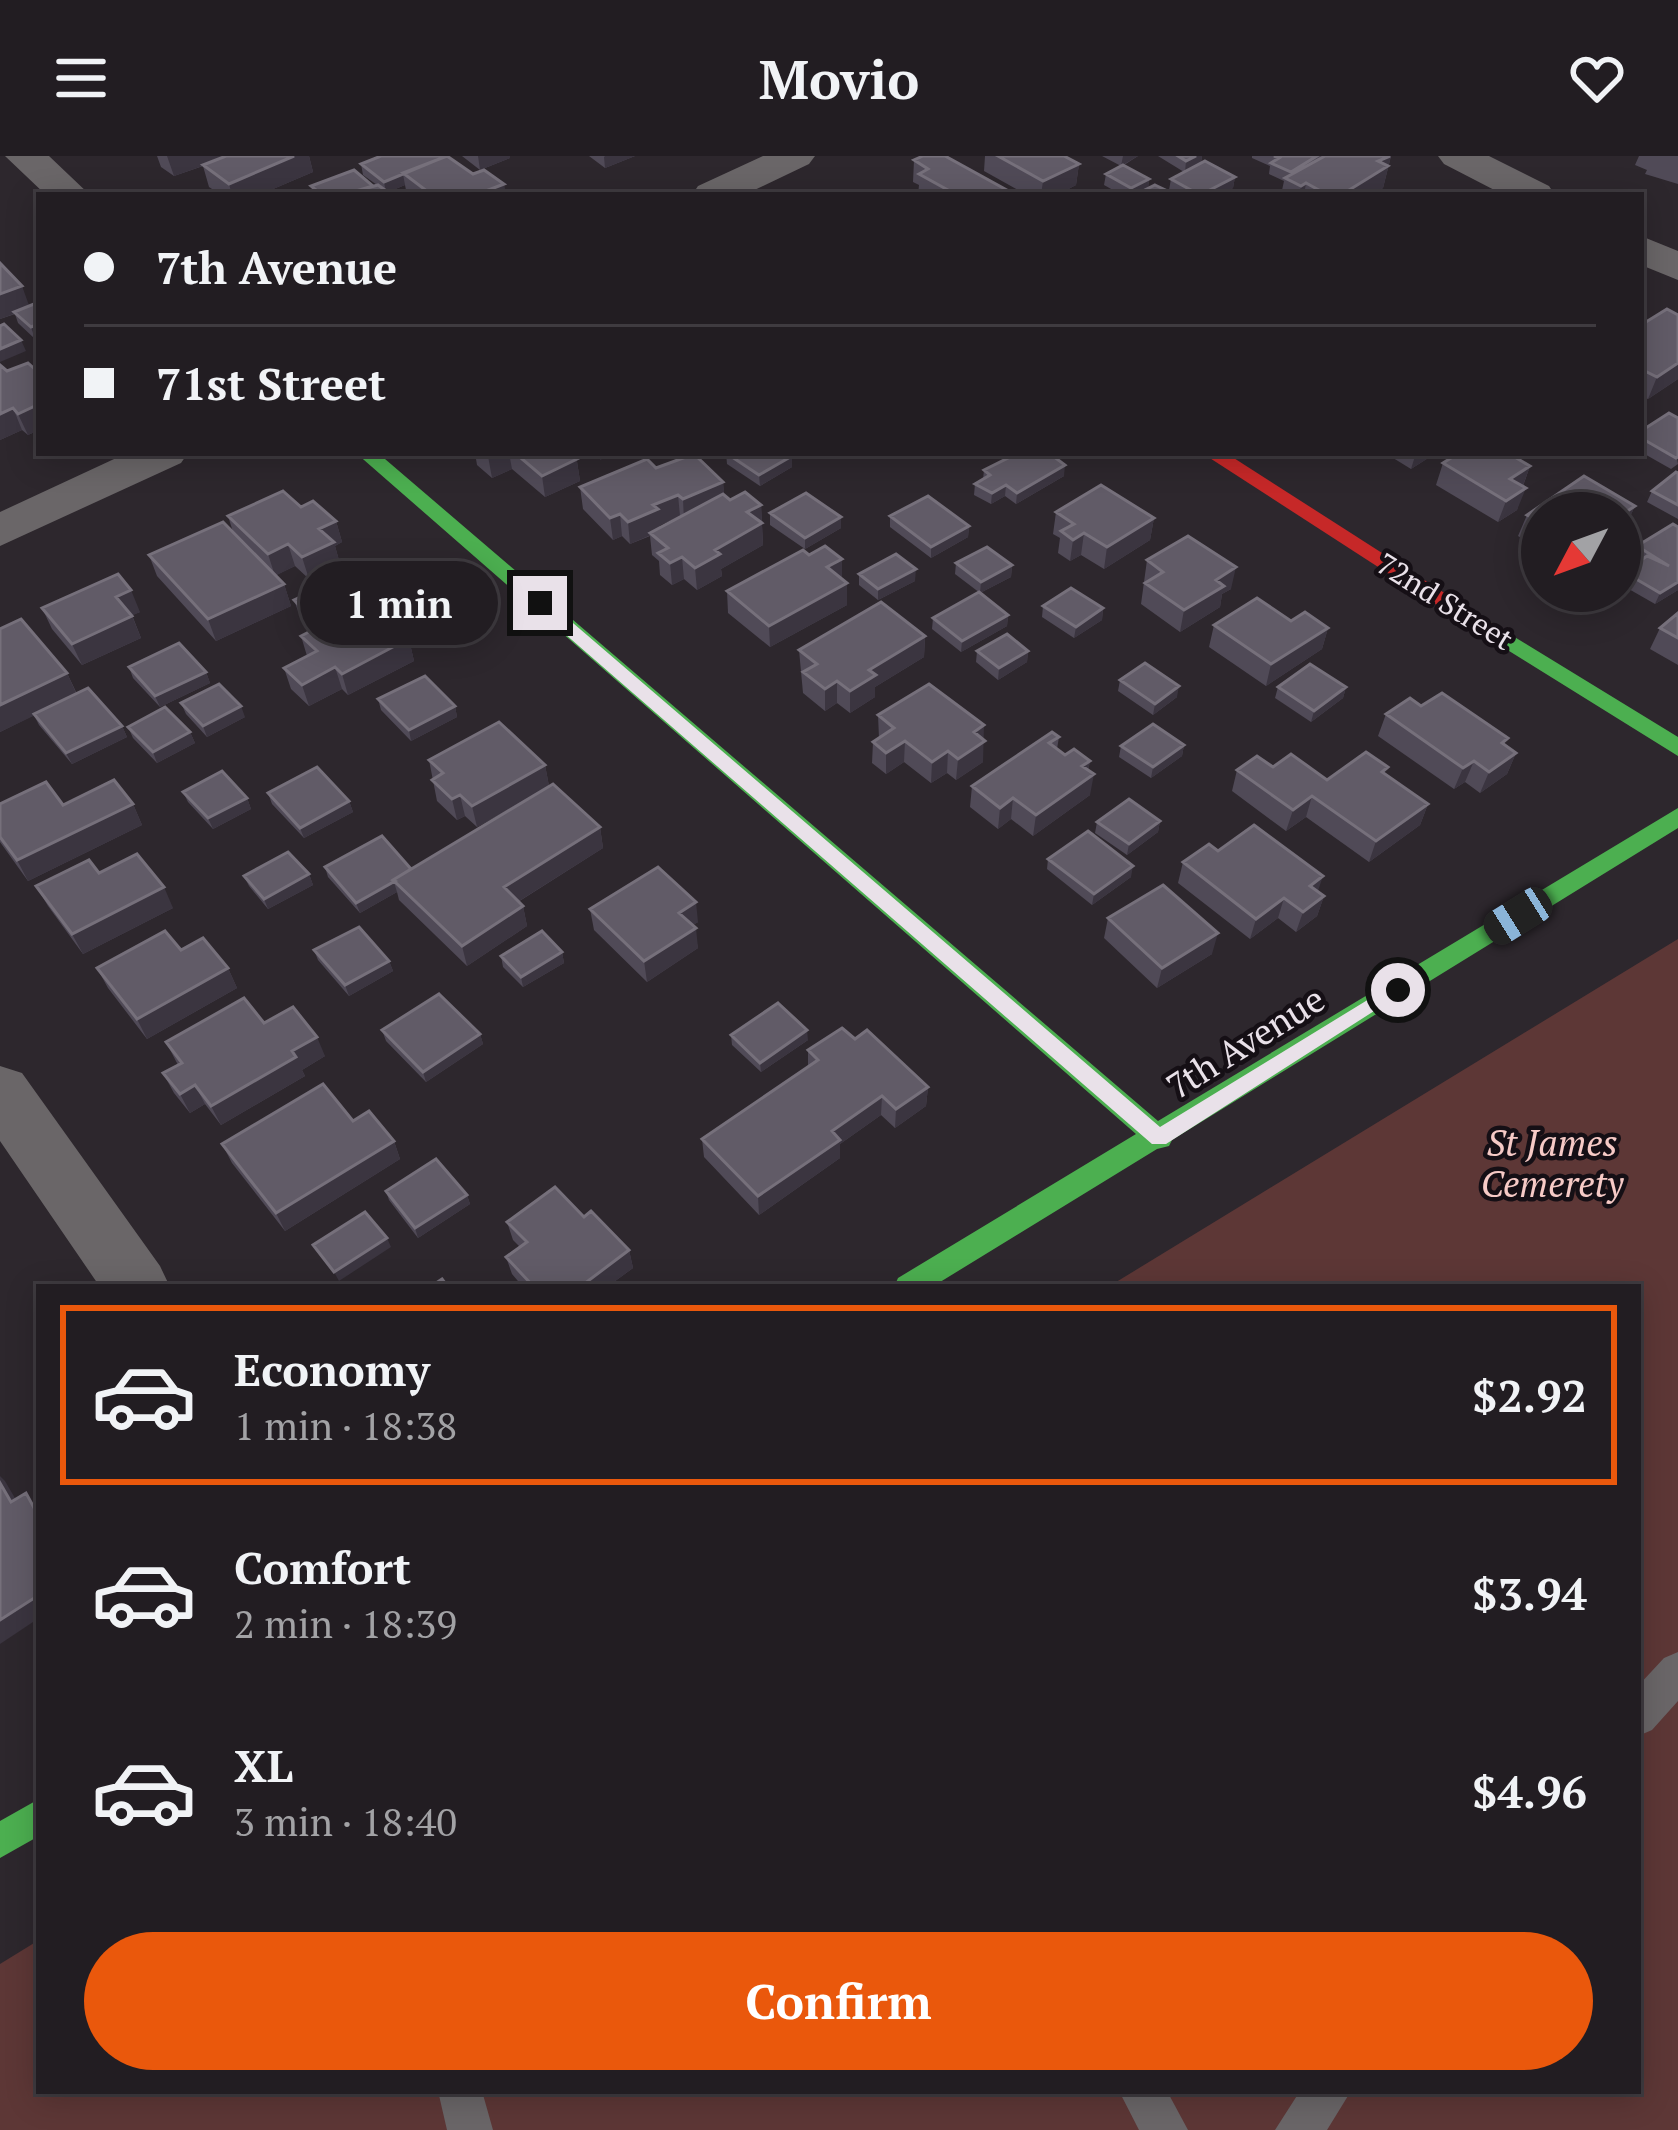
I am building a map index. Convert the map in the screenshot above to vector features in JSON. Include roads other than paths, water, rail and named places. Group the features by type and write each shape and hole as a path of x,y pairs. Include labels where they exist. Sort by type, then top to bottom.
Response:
{"street":[{"path":"25,156 67,192"},
{"path":"1458,156 1529,192"},
{"path":"718,192 780,163 803,192"},
{"path":"1644,250 1678,267"},
{"path":"0,531 159,456"},
{"path":"369,456 1159,1138"},
{"name":"72nd Street","path":"1217,456 1678,748"},
{"name":"7th Avenue","path":"913,1284 1678,817"},
{"path":"0,1091 135,1284"},
{"path":"0,1841 36,1818"}],"lane":[{"path":"1641,1713 1678,1672"},
{"path":"461,2094 470,2130"},
{"path":"1143,2094 1165,2130"},
{"path":"1298,2130 1327,2094"}],"park label":[{"name":"St James Cemerety","path":"1552,1162"}]}
